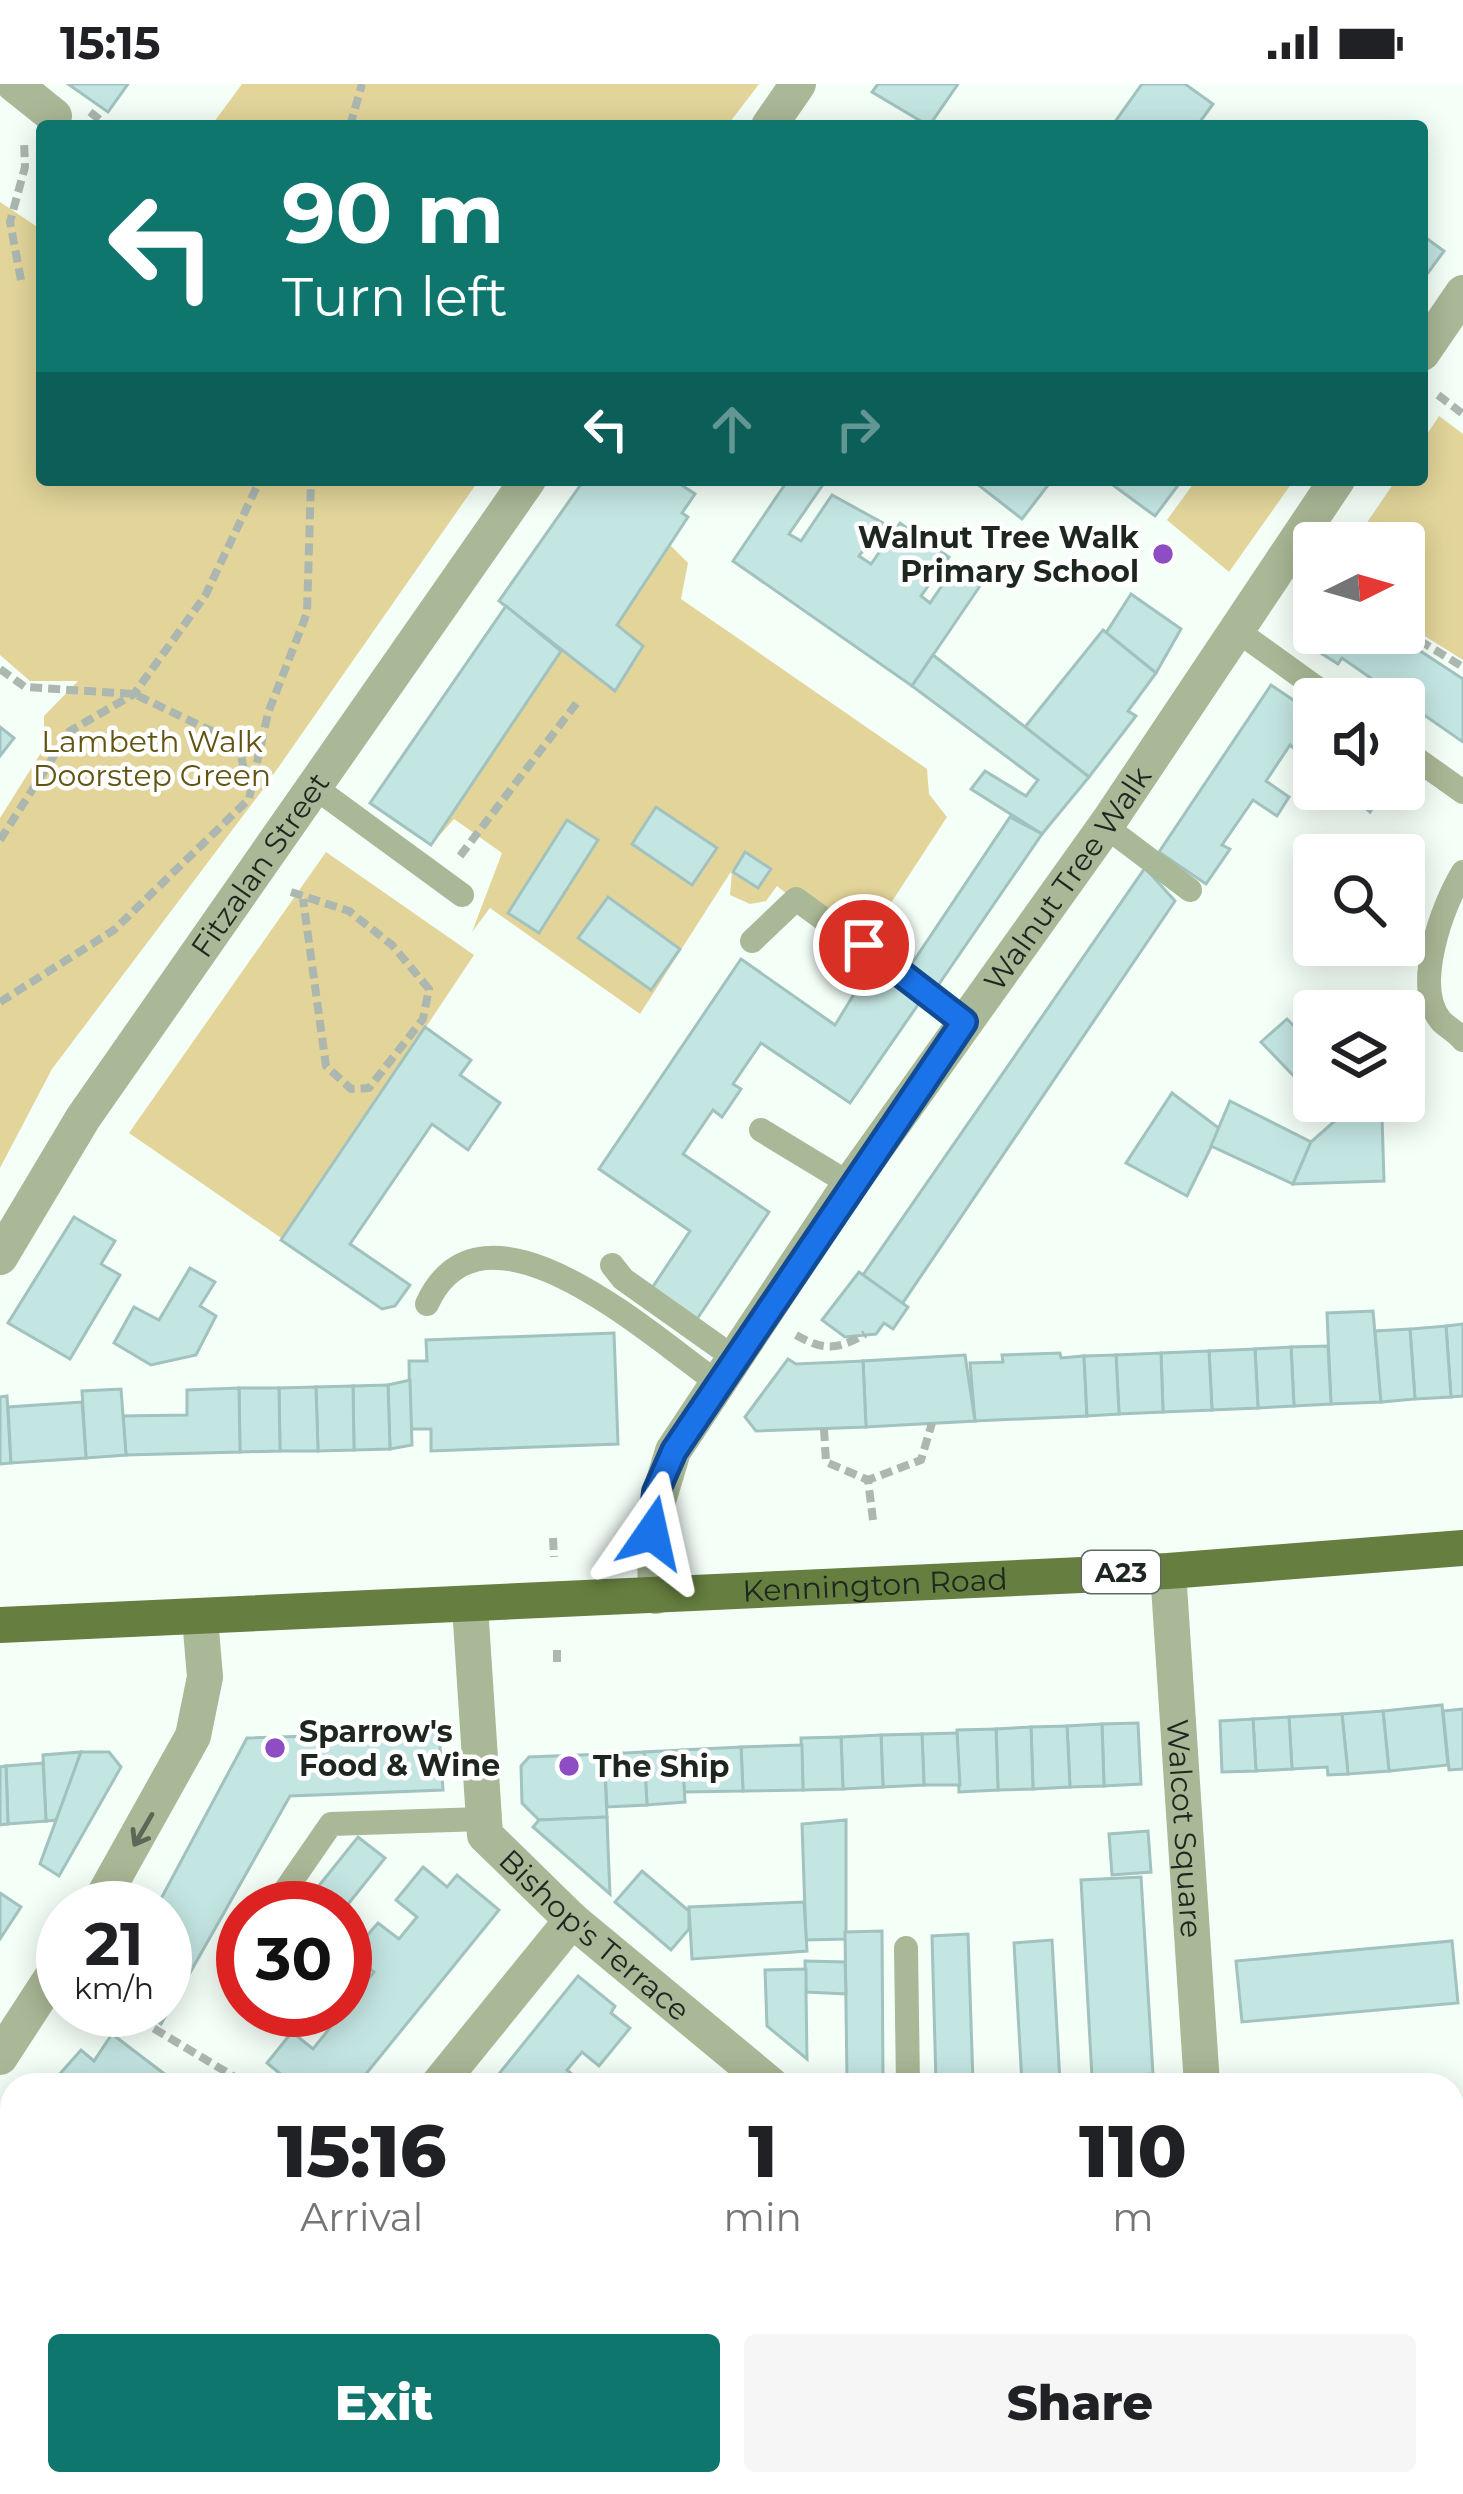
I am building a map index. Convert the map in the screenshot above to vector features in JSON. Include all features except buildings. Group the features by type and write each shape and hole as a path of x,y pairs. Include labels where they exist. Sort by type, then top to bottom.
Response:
{"main road":[{"name":"Kennington Road","path":"0,1625 1168,1571 1463,1548"}],"street":[{"path":"773,120 798,84"},
{"path":"19,88 54,116"},
{"path":"1428,344 1463,293"},
{"name":"Fitzalan Street","path":"0,1257 83,1118 317,789 524,486"},
{"name":"Walnut Tree Walk","path":"656,1596 652,1544 656,1492 674,1451 850,1184 1106,826 1333,486"},
{"name":"Walcot Square","path":"1168,1571 1201,2073"},
{"name":"Bishop's Terrace","path":"470,1606 482,1819 494,1847 572,1920 757,2073"},
{"path":"112,1881 193,1736 205,1677 200,1618"},
{"path":"448,2073 572,1920"},
{"path":"0,2057 36,2002"}],"lane":[{"path":"1239,632 1303,678"},
{"path":"1425,765 1463,792"},
{"path":"317,789 451,888"},
{"path":"1106,826 1190,890"},
{"path":"1463,872 1436,933 1430,977 1438,1018 1463,1040"},
{"path":"752,940 796,899 964,1022"},
{"path":"761,1130 850,1184"},
{"path":"427,1304 439,1277 461,1260 534,1262 726,1370"},
{"path":"612,1265 726,1370"},
{"path":"292,1881 331,1824 482,1819"},
{"path":"906,1948 908,2073"}],"path":[{"path":"352,120 362,84"},
{"path":"19,88 25,167 10,222 21,280"},
{"path":"1438,395 1463,414"},
{"path":"0,839 70,731 134,694 205,596 257,486"},
{"path":"0,1001 114,930 249,799 268,713 308,613 311,486"},
{"path":"1425,644 1463,668"},
{"path":"0,669 25,687 134,694 239,744 249,799 256,809"},
{"path":"451,888 579,700"},
{"path":"291,892 303,899 315,896 349,911 392,945 429,989 423,1019 369,1088 351,1089 326,1066 303,899"},
{"path":"795,1334 818,1347 840,1349 866,1334"},
{"path":"824,1429 826,1462 868,1480 921,1460 932,1423"},
{"path":"868,1480 873,1520"},
{"path":"553,1538 554,1557"},
{"path":"557,1650 557,1663"},
{"path":"168,2037 228,2073"}],"green space":[{"path":"242,84 759,84 732,120 215,120"},
{"name":"Lambeth Walk Doorstep Green","path":"0,202 36,226 36,486 475,486 264,788 52,1069 0,1168 0,818 44,748 44,716 78,681 30,681 0,655"},
{"path":"1439,416 1463,434 1463,660 1425,636 1425,522 1367,522 1392,486 1428,486 1428,433"},
{"path":"1192,486 1290,486 1229,572 1167,520"},
{"path":"669,544 688,563 681,599 927,769 929,794 947,817 859,952 777,886 766,901 750,904 730,895 732,870 640,1014 490,908 472,932 502,853 454,819 431,845 561,651 615,691 643,646 617,625"},
{"name":"Lambeth Walk Doorstep Green","path":"326,852 474,955 284,1240 129,1133"}],"place":[{"name":"Walnut Tree Walk Primary School","path":"1163,554"},
{"name":"Sparrow's Food & Wine","path":"275,1748"},
{"name":"The Ship","path":"569,1766"}],"route":[{"path":"652,1533 656,1492 674,1451 850,1184 964,1022 864,945"}]}
